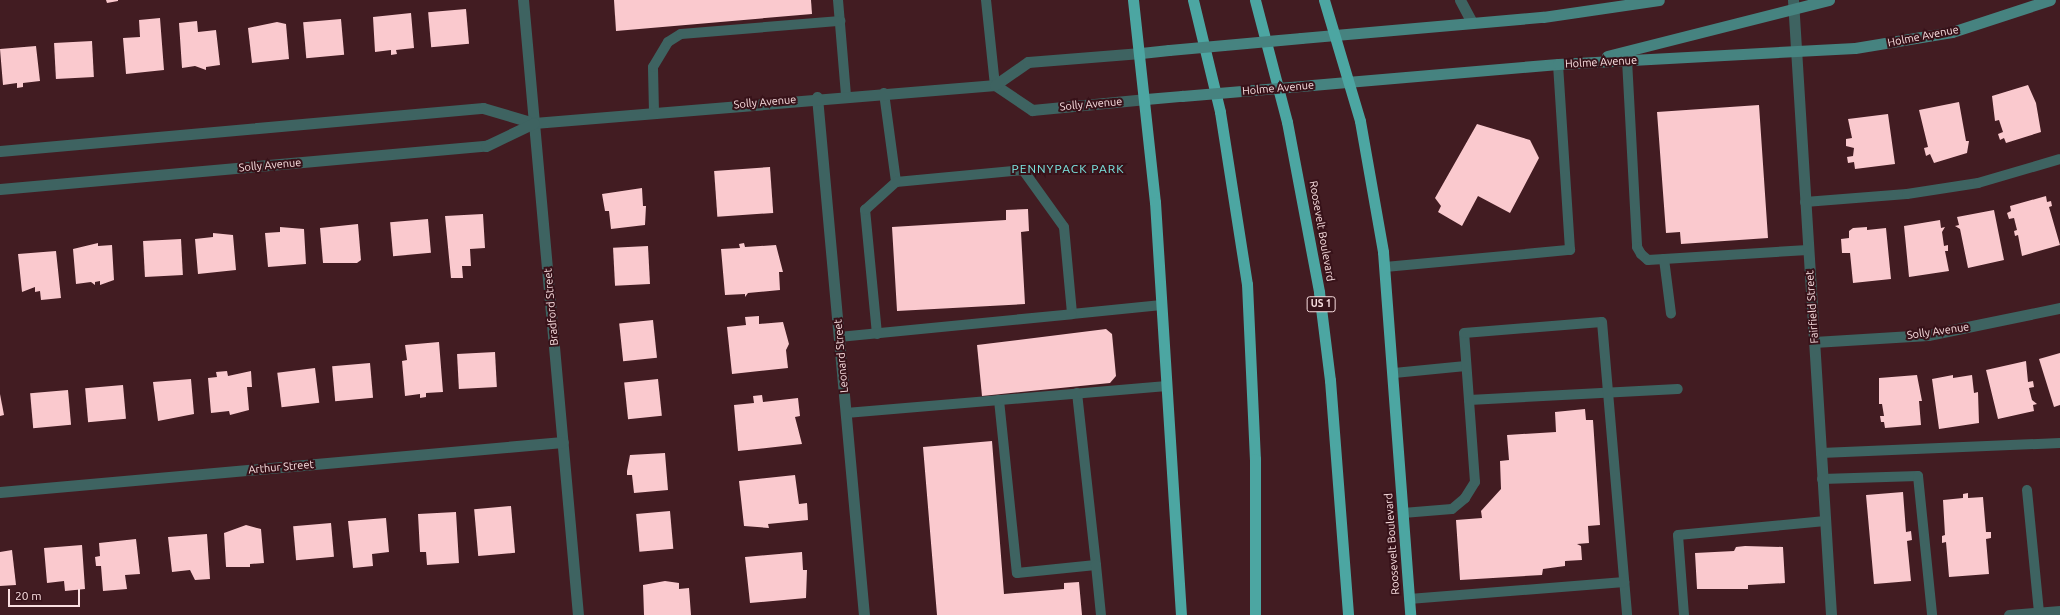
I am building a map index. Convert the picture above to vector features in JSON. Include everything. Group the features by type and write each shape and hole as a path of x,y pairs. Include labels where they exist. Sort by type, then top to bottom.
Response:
{"highway":[{"path":"1133,0 1146,99 1162,305 1181,615"},
{"path":"1193,0 1220,112 1247,284 1256,459 1255,615"},
{"name":"Roosevelt Boulevard","path":"1255,0 1287,122 1319,292 1330,380 1348,615"},
{"name":"Roosevelt Boulevard","path":"1324,0 1350,82 1377,204 1385,267 1394,373 1410,615"}],"main road":[{"path":"1141,53 1472,23 1659,0"},
{"path":"1583,62 1793,5 1829,0"},
{"name":"Holme Avenue","path":"1146,99 1583,62 1796,52 1906,42 1998,19 2050,0"}],"street":[{"name":"Bradford Street","path":"523,0 578,615"},
{"path":"1460,0 1472,23"},
{"name":"Fairfield Street","path":"1793,5 1831,615"},
{"path":"995,85 1028,62 1141,53"},
{"name":"Solly Avenue","path":"0,189 486,146 534,123 817,97 995,85 1032,110 1146,99"},
{"name":"Leonard Street","path":"817,97 864,615"},
{"name":"Solly Avenue","path":"0,151 483,108 534,123"},
{"name":"Solly Avenue","path":"1814,342 1928,335 2060,308"},
{"name":"Arthur Street","path":"0,492 563,442"},
{"path":"2009,615 2060,611"}],"lane":[{"path":"838,0 846,96"},
{"path":"986,0 995,85"},
{"path":"654,112 653,67 668,42 681,34 840,21"},
{"path":"1627,60 1637,247 1648,260 1808,250"},
{"path":"1385,267 1570,250 1558,64"},
{"path":"884,93 896,182"},
{"path":"1805,202 1907,194 1978,183 2060,159"},
{"path":"877,334 865,210 896,182 1023,170 1064,227 1072,314"},
{"path":"1664,259 1671,314"},
{"path":"839,337 1162,305"},
{"path":"1403,513 1452,509 1465,498 1475,482 1464,333 1602,322 1627,615"},
{"path":"1394,373 1466,366"},
{"path":"846,413 1167,386"},
{"path":"1469,400 1608,391 1678,389"},
{"path":"1078,393 1101,615"},
{"path":"999,400 1017,573 1096,565"},
{"path":"1821,452 2060,443"},
{"path":"1822,479 1918,476 1932,615"},
{"path":"2027,490 2039,612"},
{"path":"1684,615 1678,535 1825,521"},
{"path":"1409,599 1624,582"}],"building":[{"path":"106,0 118,0 118,1 107,3"},
{"path":"614,0 811,0 812,14 616,31"},
{"path":"466,9 469,44 431,47 428,12"},
{"path":"411,13 414,48 396,50 397,54 391,55 391,50 375,52 373,17"},
{"path":"160,18 164,70 126,74 123,38 140,37 139,20"},
{"path":"341,19 344,55 306,58 303,22"},
{"path":"197,21 198,32 216,30 220,65 206,67 206,70 195,66 182,68 179,23"},
{"path":"277,22 286,24 289,59 252,63 248,28"},
{"path":"92,41 94,77 56,79 54,43"},
{"path":"36,46 40,81 23,83 23,87 17,88 17,83 3,85 0,49"},
{"path":"2028,85 2036,103 2041,132 2006,143 2004,138 2000,140 1998,134 2003,132 1999,120 1995,121 1992,96"},
{"path":"1959,102 1966,141 1969,141 1967,153 1934,163 1930,154 1926,156 1924,148 1928,147 1919,110"},
{"path":"1759,105 1768,238 1681,244 1680,232 1666,233 1657,112"},
{"path":"1888,114 1895,164 1855,169 1854,162 1848,163 1847,157 1853,156 1854,148 1846,146 1846,139 1852,138 1848,119"},
{"path":"1477,124 1530,140 1539,158 1510,213 1478,196 1462,226 1438,212 1441,206 1435,198"},
{"path":"770,167 773,213 717,217 714,171"},
{"path":"642,188 643,206 646,206 645,225 611,229 609,211 605,211 602,194"},
{"path":"2046,196 2047,202 2051,201 2052,206 2049,207 2060,245 2022,256 2018,235 2015,236 2014,231 2017,230 2014,218 2009,219 2007,213 2011,211 2010,206"},
{"path":"1028,209 1029,231 1021,232 1025,304 897,311 892,227 1006,220 1006,210"},
{"path":"1994,210 2004,260 1968,268 1960,229 1955,226 1959,225 1957,217"},
{"path":"483,214 485,248 470,249 471,266 462,266 463,278 451,278 445,216"},
{"path":"428,219 431,253 393,256 390,222"},
{"path":"1940,220 1941,228 1945,227 1942,232 1944,246 1948,245 1948,251 1945,251 1949,271 1909,277 1904,226"},
{"path":"358,224 361,260 357,263 323,263 320,228"},
{"path":"280,227 304,229 306,264 268,267 265,233 280,232"},
{"path":"1867,227 1867,230 1886,228 1891,279 1853,283 1850,253 1842,253 1841,239 1849,238 1849,231 1853,228"},
{"path":"213,233 233,235 236,270 198,274 195,239 213,237"},
{"path":"181,239 183,275 145,277 143,241"},
{"path":"98,243 98,246 112,245 114,280 100,285 100,281 95,282 95,285 91,282 76,284 73,249"},
{"path":"744,243 745,247 776,245 783,272 779,272 780,290 748,293 745,297 745,294 725,295 721,249 740,248 739,244"},
{"path":"648,246 650,284 615,286 613,248"},
{"path":"56,251 61,298 41,300 40,291 35,292 35,287 22,292 18,254"},
{"path":"759,316 759,324 783,322 789,344 786,350 788,368 732,374 727,327 746,325 745,317"},
{"path":"653,320 657,358 623,361 619,324"},
{"path":"1106,329 1112,334 1116,376 1110,383 982,396 977,345"},
{"path":"439,342 443,392 426,393 426,397 420,398 420,394 405,396 402,361 407,360 405,345"},
{"path":"495,352 497,387 459,389 457,354"},
{"path":"2060,353 2060,405 2054,407 2039,359"},
{"path":"2026,361 2028,382 2033,381 2034,387 2029,388 2032,400 2037,404 2033,405 2034,411 1998,419 1986,370"},
{"path":"370,363 373,398 335,401 332,366"},
{"path":"315,368 319,403 282,407 277,373"},
{"path":"227,371 228,376 251,371 252,387 247,387 249,410 230,415 229,411 211,413 208,378 217,377 216,372"},
{"path":"1917,375 1922,401 1919,401 1921,425 1885,428 1884,422 1881,422 1880,416 1884,416 1882,404 1879,404 1879,378"},
{"path":"1953,375 1953,378 1972,375 1974,393 1978,392 1979,423 1939,429 1932,379"},
{"path":"191,379 194,414 158,421 153,382"},
{"path":"658,379 662,416 628,419 624,383"},
{"path":"123,385 126,419 88,422 85,388"},
{"path":"68,390 71,425 33,428 30,393"},
{"path":"0,394 4,415 0,416"},
{"path":"762,395 763,402 798,398 800,416 795,417 802,444 738,451 734,405 754,403 753,396"},
{"path":"1585,409 1586,420 1593,420 1600,525 1588,526 1589,543 1577,544 1581,546 1582,560 1565,561 1565,566 1543,569 1542,575 1460,580 1456,520 1482,518 1481,511 1501,489 1500,461 1509,460 1507,435 1556,432 1555,412"},
{"path":"992,441 1004,594 1064,589 1064,583 1079,582 1082,615 937,615 923,447"},
{"path":"665,453 668,490 634,493 632,475 627,475 630,455"},
{"path":"795,475 799,504 807,503 808,520 768,524 769,528 744,526 739,481"},
{"path":"1903,492 1906,532 1911,531 1912,540 1907,541 1911,581 1874,584 1866,495"},
{"path":"1968,493 1968,498 1983,497 1986,532 1991,532 1991,538 1986,539 1989,574 1949,577 1946,542 1942,543 1942,536 1945,535 1943,500 1963,498 1963,494"},
{"path":"511,506 515,553 478,556 474,509"},
{"path":"670,511 673,549 639,552 636,514"},
{"path":"456,512 459,563 427,565 426,552 420,552 418,514"},
{"path":"386,518 389,552 372,554 373,566 353,568 348,521"},
{"path":"331,523 334,557 296,560 293,526"},
{"path":"246,525 261,529 264,563 250,564 250,567 226,567 224,533"},
{"path":"207,534 210,579 195,580 190,570 172,572 168,537"},
{"path":"136,539 140,574 125,575 127,589 103,591 101,566 96,566 95,557 100,556 99,543"},
{"path":"82,545 85,589 65,591 64,581 47,583 44,548"},
{"path":"1736,547 1783,547 1785,583 1748,585 1748,589 1697,589 1695,553 1734,551"},
{"path":"12,550 16,585 0,586 0,552"},
{"path":"802,552 803,570 807,570 806,598 750,603 745,557"},
{"path":"665,581 679,583 679,589 689,588 691,615 644,615 643,585"}],"district":[{"name":"PENNYPACK PARK","path":"1068,169"}]}
